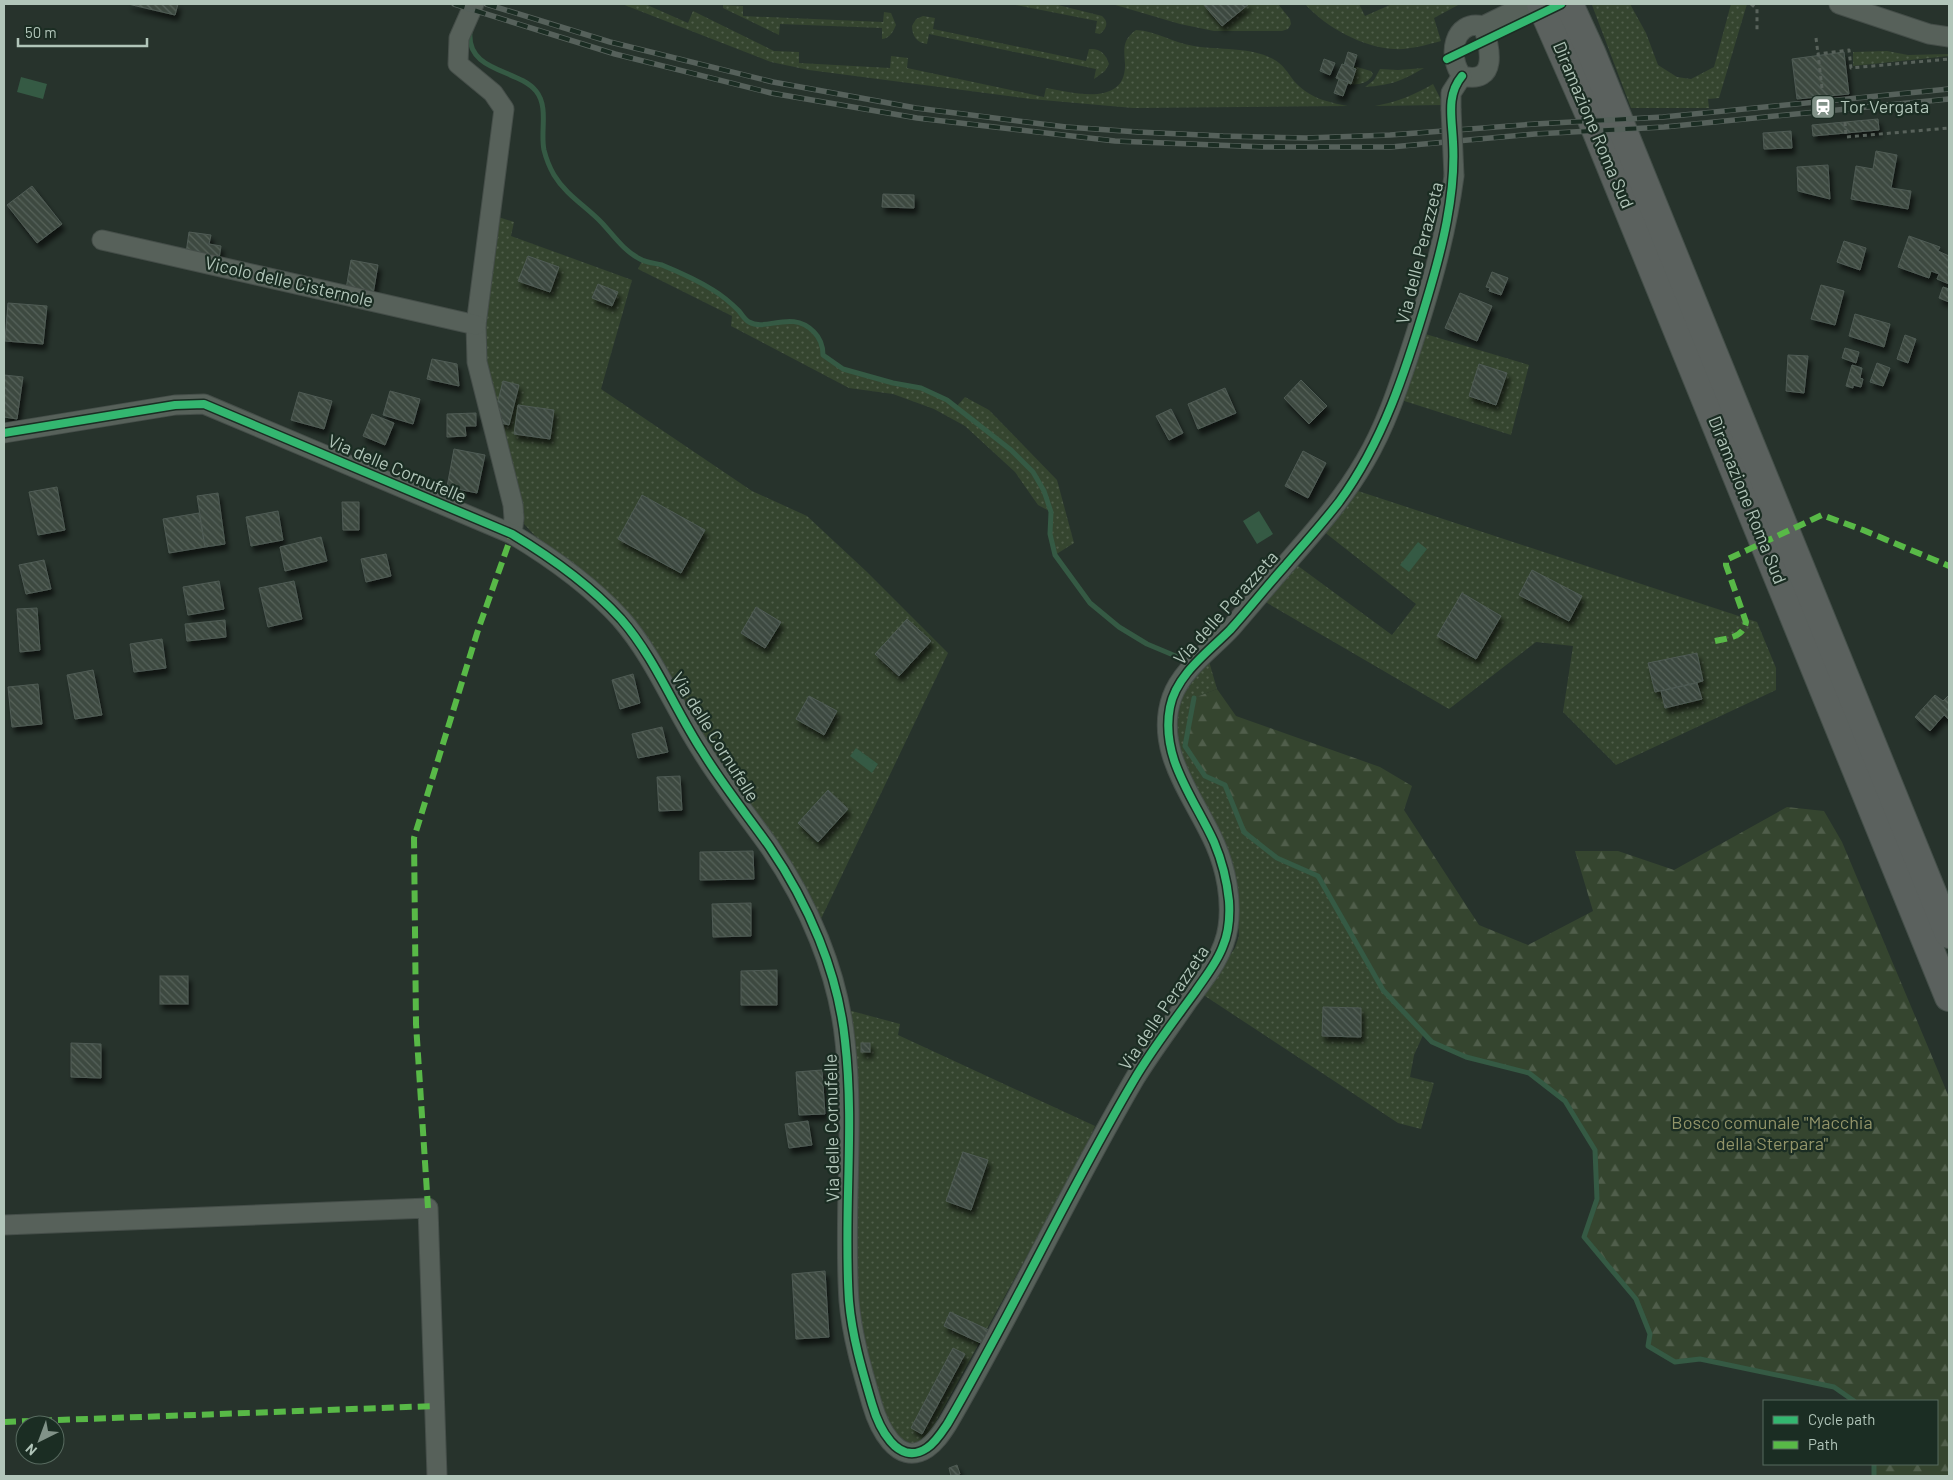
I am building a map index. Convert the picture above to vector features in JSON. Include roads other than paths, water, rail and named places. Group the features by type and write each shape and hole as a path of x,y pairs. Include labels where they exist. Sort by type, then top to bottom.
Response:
{"highway":[{"name":"Diramazione Roma Sud","path":"1541,4 1596,129 1949,997"},
{"name":"Diramazione Roma Sud","path":"1569,4 1591,52 1949,934"}],"street":[{"path":"474,4 459,38 458,64 493,93 504,109 476,325 476,362 513,505 512,534"},
{"path":"1483,26 1491,58 1490,66 1478,76 1470,78 1462,76 1456,65 1455,40 1467,26 1476,24 1483,26 1528,4"},
{"path":"1839,4 1929,34 1949,37"},
{"name":"Via delle Perazzeta","path":"953,1414 1060,1213 1130,1087 1223,947 1228,929 1229,914 1226,881 1216,846 1182,783 1174,762 1168,715 1172,698 1177,686 1188,672 1230,629 1329,514 1349,487 1371,451 1392,404 1427,300 1441,243 1454,176 1451,93 1462,76"},
{"name":"Vicolo delle Cisternole","path":"102,240 476,325"},
{"name":"Via delle Cornufelle","path":"4,433 175,405 204,404 512,534 546,555 605,602 629,629 652,664 705,757 769,847 807,913 832,976 845,1040 850,1122 849,1295 856,1346 881,1429 890,1442 903,1450 915,1452 927,1448 939,1436 953,1414"},
{"path":"4,1226 428,1208 437,1476"}],"waterway":[{"path":"470,33 471,46 485,63 518,78 536,91 542,104 544,150 554,175 564,189 596,217 624,248 634,256 662,265 707,286 727,300 749,322 763,325 788,321 806,325 818,337 823,355 843,369 893,383 921,388 947,400 1011,450 1033,472 1044,491 1051,512 1050,534 1055,555 1090,603 1119,627 1147,644 1178,657"},
{"path":"1194,698 1185,746 1205,776 1225,785 1244,832 1277,858 1318,876 1383,990 1432,1042 1466,1057 1529,1073 1565,1101 1595,1150 1597,1199 1584,1237 1636,1299 1650,1334 1648,1346 1675,1362 1700,1359 1834,1387 1853,1400"},
{"path":"1874,1465 1874,1476"}],"railway":[{"path":"454,4 615,54 771,93 917,118 1115,141 1265,147 1391,147 1535,134 1664,127 1949,99"},
{"path":"486,4 610,42 773,82 916,108 1066,127 1138,132 1306,138 1390,135 1663,117 1949,89"}],"place":[{"name":"Tor Vergata","path":"1823,107"}],"park label":[{"name":"Bosco comunale \"Macchia della Sterpara\"","path":"1772,1133"}]}
